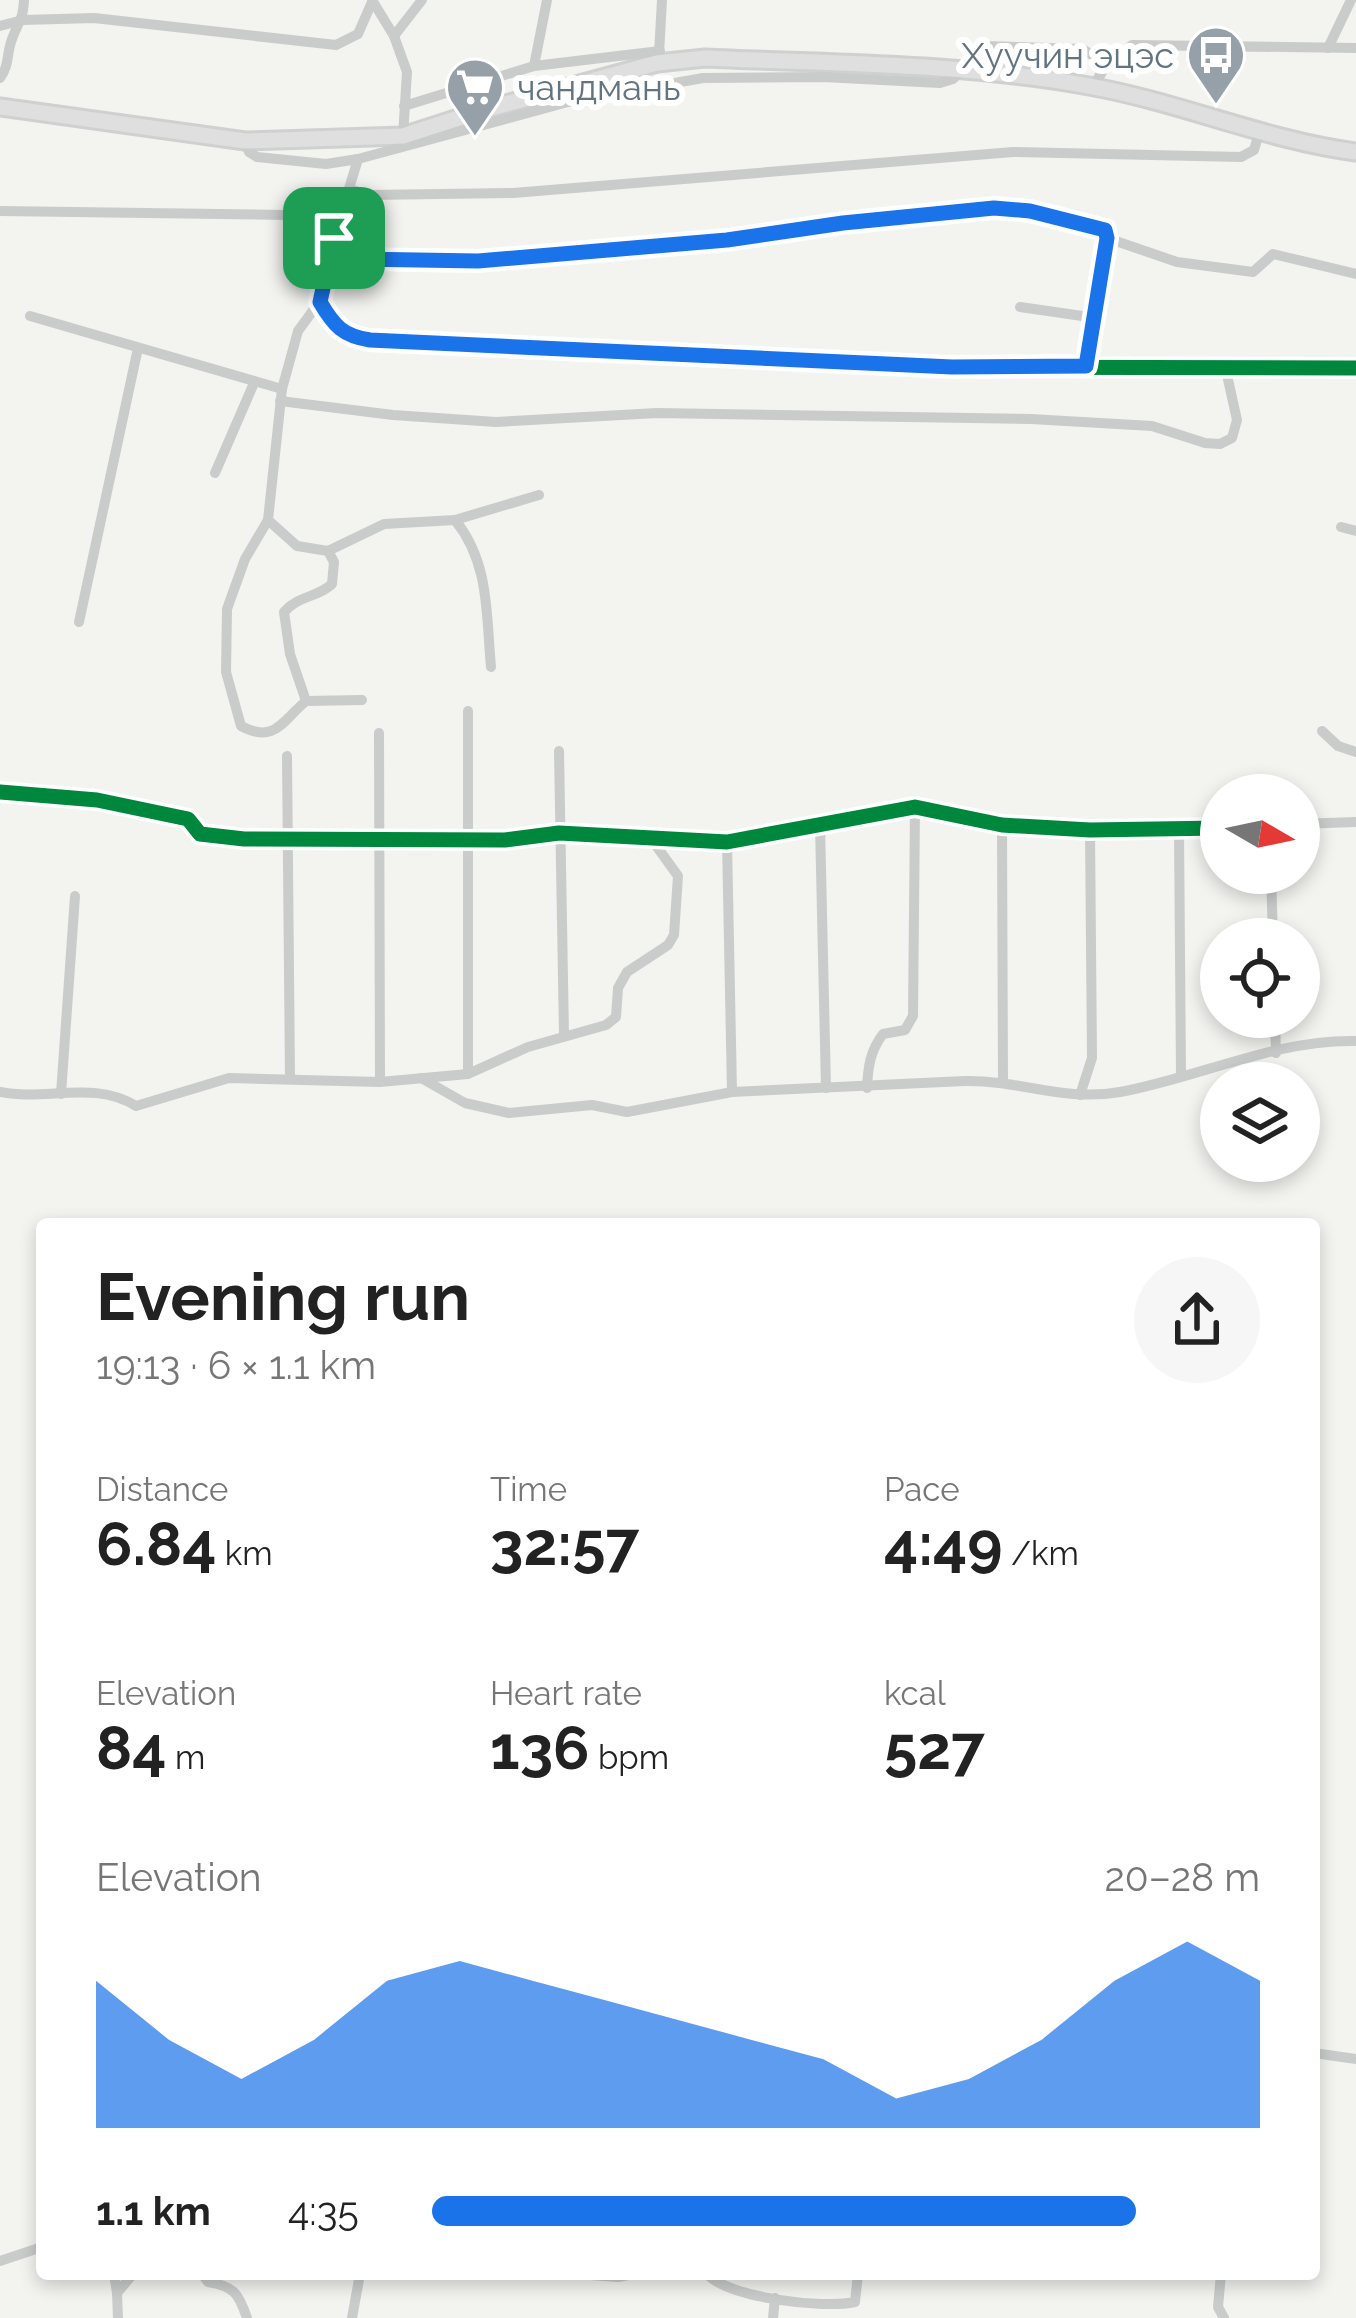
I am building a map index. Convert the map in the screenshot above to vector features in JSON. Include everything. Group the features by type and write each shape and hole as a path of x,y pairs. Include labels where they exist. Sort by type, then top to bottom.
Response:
{"main road":[{"path":"0,107 245,142 403,136 482,118 658,57 705,58 1097,80 1259,130 1356,152"}],"street":[{"path":"0,78 10,64 10,41 23,20 24,0"},
{"path":"394,36 422,0"},
{"path":"534,66 547,0"},
{"path":"404,106 534,66 658,57 662,0"},
{"path":"1328,48 1351,0"},
{"path":"0,26 23,20 94,18 336,45 358,34 372,1"},
{"path":"372,1 394,36 407,72 403,136"},
{"path":"1097,80 1109,61 1132,45 1356,48"},
{"path":"985,46 1083,49 1096,58 1097,80"},
{"path":"703,78 705,58"},
{"path":"245,142 250,152 273,161 326,164 358,159 482,118 703,78 940,83 962,70"},
{"path":"349,189 368,195 513,193 1013,152 1240,157 1254,149 1259,130"},
{"path":"358,159 320,302 298,331 281,395 268,520 245,560 226,609 226,673 241,726 255,734 272,734 306,701 362,700"},
{"path":"334,238 357,259 478,261 727,240 994,208 1030,211 1105,230 1086,366"},
{"path":"0,211 288,215 342,210"},
{"path":"1107,238 1177,262 1253,272 1273,254 1356,274"},
{"path":"320,302 347,337 370,340 952,367 1356,368"},
{"path":"1020,307 1096,318"},
{"path":"30,316 281,395 496,422 657,413 1031,419 1152,426 1190,440 1220,444 1232,438 1238,420 1225,366"},
{"path":"79,622 138,348"},
{"path":"215,473 254,383"},
{"path":"268,520 297,547 328,551 384,524 455,520 539,496"},
{"path":"455,520 475,550 483,574 491,667"},
{"path":"1341,527 1356,531"},
{"path":"306,701 290,654 284,612 295,600 323,592 332,584 334,562 328,551"},
{"path":"468,712 468,1074"},
{"path":"1322,731 1338,746 1356,752"},
{"path":"379,733 380,1082"},
{"path":"559,751 565,1035"},
{"path":"287,756 290,1079"},
{"path":"0,792 142,809 188,819 200,834 290,839 505,840 559,833 727,842 915,808 1002,825 1200,829"},
{"path":"867,1088 876,1043 883,1034 905,1030 913,1016 915,808"},
{"path":"1320,823 1356,822"},
{"path":"820,825 826,1088"},
{"path":"1002,825 1003,1081"},
{"path":"1080,1095 1092,1058 1090,830"},
{"path":"1179,830 1180,1074"},
{"path":"0,1092 27,1097 112,1092 136,1106 229,1078 380,1082 468,1074 565,1035 606,1025 616,1017 618,988 627,972 668,945 674,935 679,876 652,840"},
{"path":"727,842 732,1092"},
{"path":"61,1094 75,896"},
{"path":"1276,1038 1276,1053"},
{"path":"421,1078 465,1102 509,1113 592,1106 627,1112 732,1092 1003,1081 1059,1096 1116,1093 1276,1053 1337,1040 1356,1041"},
{"path":"1320,2054 1356,2059"},
{"path":"0,2261 36,2249"},
{"path":"115,2280 118,2318"},
{"path":"117,2293 128,2280"},
{"path":"206,2280 229,2286 239,2295 247,2318"},
{"path":"352,2318 359,2280"},
{"path":"714,2280 775,2298 837,2305 855,2302 857,2280"},
{"path":"1220,2280 1218,2307 1224,2318"},
{"path":"773,2318 775,2298"}],"cycle path":[{"path":"320,301 340,328 370,341 952,367 1356,368"},
{"path":"0,792 97,800 188,819 200,834 244,839 505,840 559,833 727,842 915,807 1002,825 1200,828"}],"place":[{"name":"Хуучин эцэс","path":"1216,106"},
{"name":"чандмань","path":"475,138"}],"route":[{"path":"994,208 1085,223 1105,230 1107,238 1086,366 1039,368 660,356 347,337 320,302 334,238 357,259 478,261 727,240 994,208"}]}
